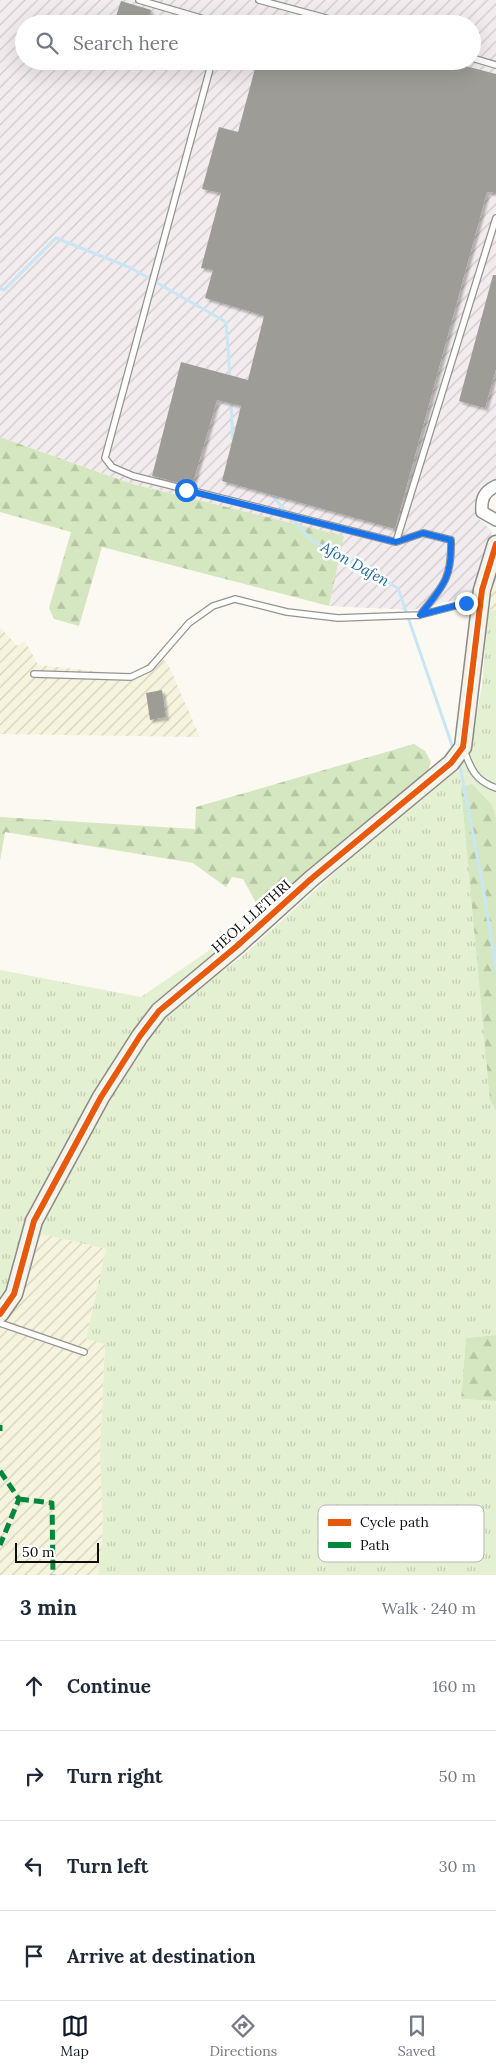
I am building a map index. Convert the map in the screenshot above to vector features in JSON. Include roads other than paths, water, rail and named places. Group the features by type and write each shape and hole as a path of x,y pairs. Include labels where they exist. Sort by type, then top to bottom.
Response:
{"street":[{"path":"496,486 486,491 481,501 482,512 496,520"},
{"name":"HEOL LLETHRI","path":"0,1314 14,1294 34,1221 101,1097 140,1036 159,1011 237,946 311,879 451,763 463,747 481,600 496,544"}],"lane":[{"path":"139,0 190,15"},
{"path":"259,0 315,15"},
{"path":"481,61 496,65"},
{"path":"210,70 105,458 112,467 133,476 396,542 423,533 451,540 452,566 442,588 420,615"},
{"path":"396,542 496,218"},
{"path":"34,674 131,677 150,668 189,623 213,606 235,599 287,612 338,618 420,615 481,600"},
{"path":"463,747 476,777 484,784 496,788"},
{"path":"0,1323 84,1352"}],"waterway":[{"name":"Afon Dafen","path":"0,288 4,290 56,238 131,268 226,322 230,378"},
{"name":"Afon Dafen","path":"231,402 233,440"},
{"name":"Afon Dafen","path":"270,493 311,540 398,588 454,751"},
{"name":"Afon Dafen","path":"459,761 483,887 496,969"}]}
